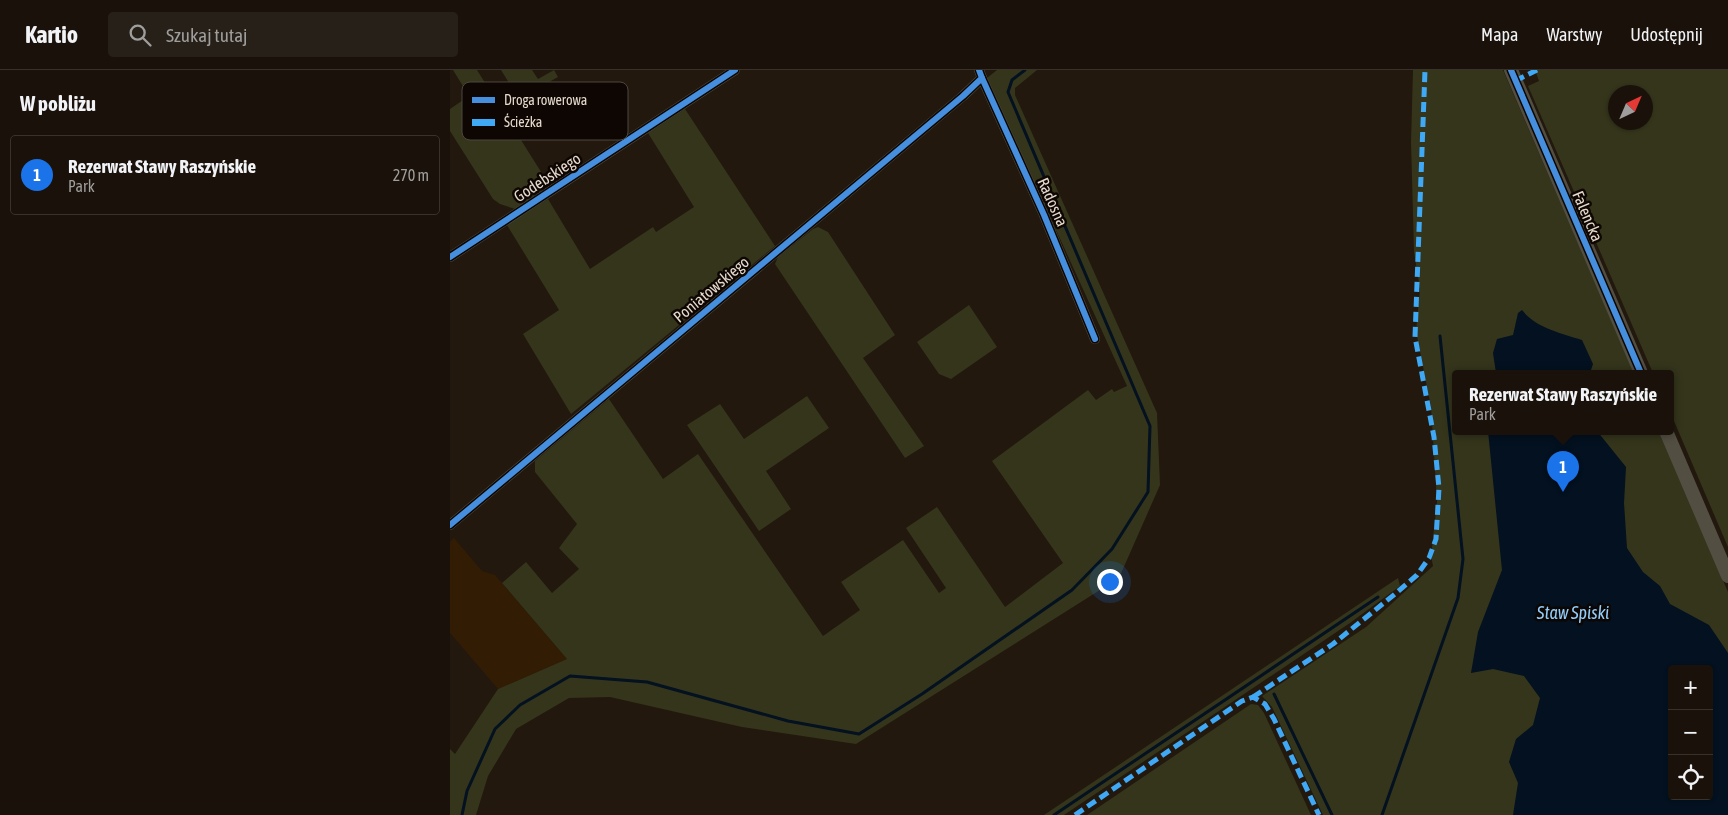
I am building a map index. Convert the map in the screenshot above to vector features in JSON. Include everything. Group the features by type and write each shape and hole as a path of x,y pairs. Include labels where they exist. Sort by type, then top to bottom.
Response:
{"street":[{"name":"Godebskiego","path":"450,257 735,70"},
{"name":"Falencka","path":"1511,70 1640,370"},
{"name":"Radosna","path":"981,74 1044,215 1095,339"},
{"name":"Poniatowskiego","path":"450,525 957,101 981,74"},
{"path":"1668,435 1728,576"}],"shaded area":[{"path":"454,538 482,571 495,575 567,659 498,689 450,633 450,542"}],"green space":[{"path":"453,70 477,70 485,82 462,82 462,85"},
{"path":"501,70 532,70 538,79 554,70 558,77 549,82 508,82"},
{"path":"997,70 1037,70 1015,88 1015,95 1157,413 1160,485 1119,578 856,744 742,727 610,697 569,698 516,729 488,776 476,815 450,815 450,749 455,754 498,689 567,659 502,583 526,562 552,593 579,569 559,548 577,524 535,472 535,461 609,399 663,479 698,454 823,636 860,610 841,582 903,540 939,593 946,588 906,528 937,507 1005,607 1063,563 992,461 1088,390 1096,400 1112,389 1114,392 1127,386 987,78"},
{"path":"1413,70 1503,70 1633,370 1452,370 1452,435 1661,435 1728,592 1728,815 1323,815 1272,707 1262,696 1366,627 1433,566 1431,556 1437,502 1431,407 1416,331 1420,289 1414,252 1411,142"},
{"path":"1535,70 1728,70 1728,547 1674,421 1674,370 1652,370 1528,86 1539,81"},
{"path":"462,101 462,140 521,140 548,183 541,191 515,209 500,204 493,199 450,131 450,109"},
{"path":"685,109 775,246 571,414 523,334 559,310 507,225 548,199 590,269 653,227 656,232 694,207 648,133"},
{"path":"818,227 828,232 895,335 863,358 924,446 905,458 775,264 778,257"},
{"path":"969,305 997,347 951,379 939,374 917,342"},
{"path":"807,396 829,428 766,471 791,509 759,531 687,425 720,404 744,439"},
{"path":"1398,578 1400,586 1350,623 1064,815 1044,815"},
{"path":"1251,704 1258,705 1264,713 1311,815 1087,815"}],"water":[{"path":"1522,310 1542,326 1582,340 1593,364 1591,370 1496,370 1493,353 1497,339 1513,335 1518,313"},
{"name":"Staw Spiski","path":"1488,435 1600,435 1626,467 1624,503 1627,548 1643,572 1660,586 1670,604 1709,625 1728,653 1728,815 1513,815 1518,783 1509,762 1516,739 1533,725 1540,698 1524,676 1493,669 1471,673 1478,632 1502,570"}],"waterway":[{"path":"462,815 467,791 495,729 520,705 570,676 647,682 788,721 859,734 922,694 1072,590 1112,549 1148,492 1150,426 1008,92 1012,80 1025,70"},
{"path":"1382,815 1458,598 1463,559 1440,336"},
{"path":"1054,815 1378,597"},
{"path":"1274,694 1332,815"}],"marked path":[{"path":"1253,697 1333,644 1395,594 1417,575 1429,558 1436,539 1439,488 1434,437 1415,337 1425,70"},
{"path":"1515,81 1537,70"},
{"path":"1075,815 1242,701 1253,697 1265,704 1274,719 1319,815"}],"cycle path":[{"path":"450,257 735,70"},
{"path":"450,525 963,96 982,78 979,70"},
{"path":"1511,70 1640,370"},
{"path":"982,78 1044,215 1095,339"}],"place":[{"name":"Rezerwat Stawy Raszyńskie","path":"1563,492"}]}
